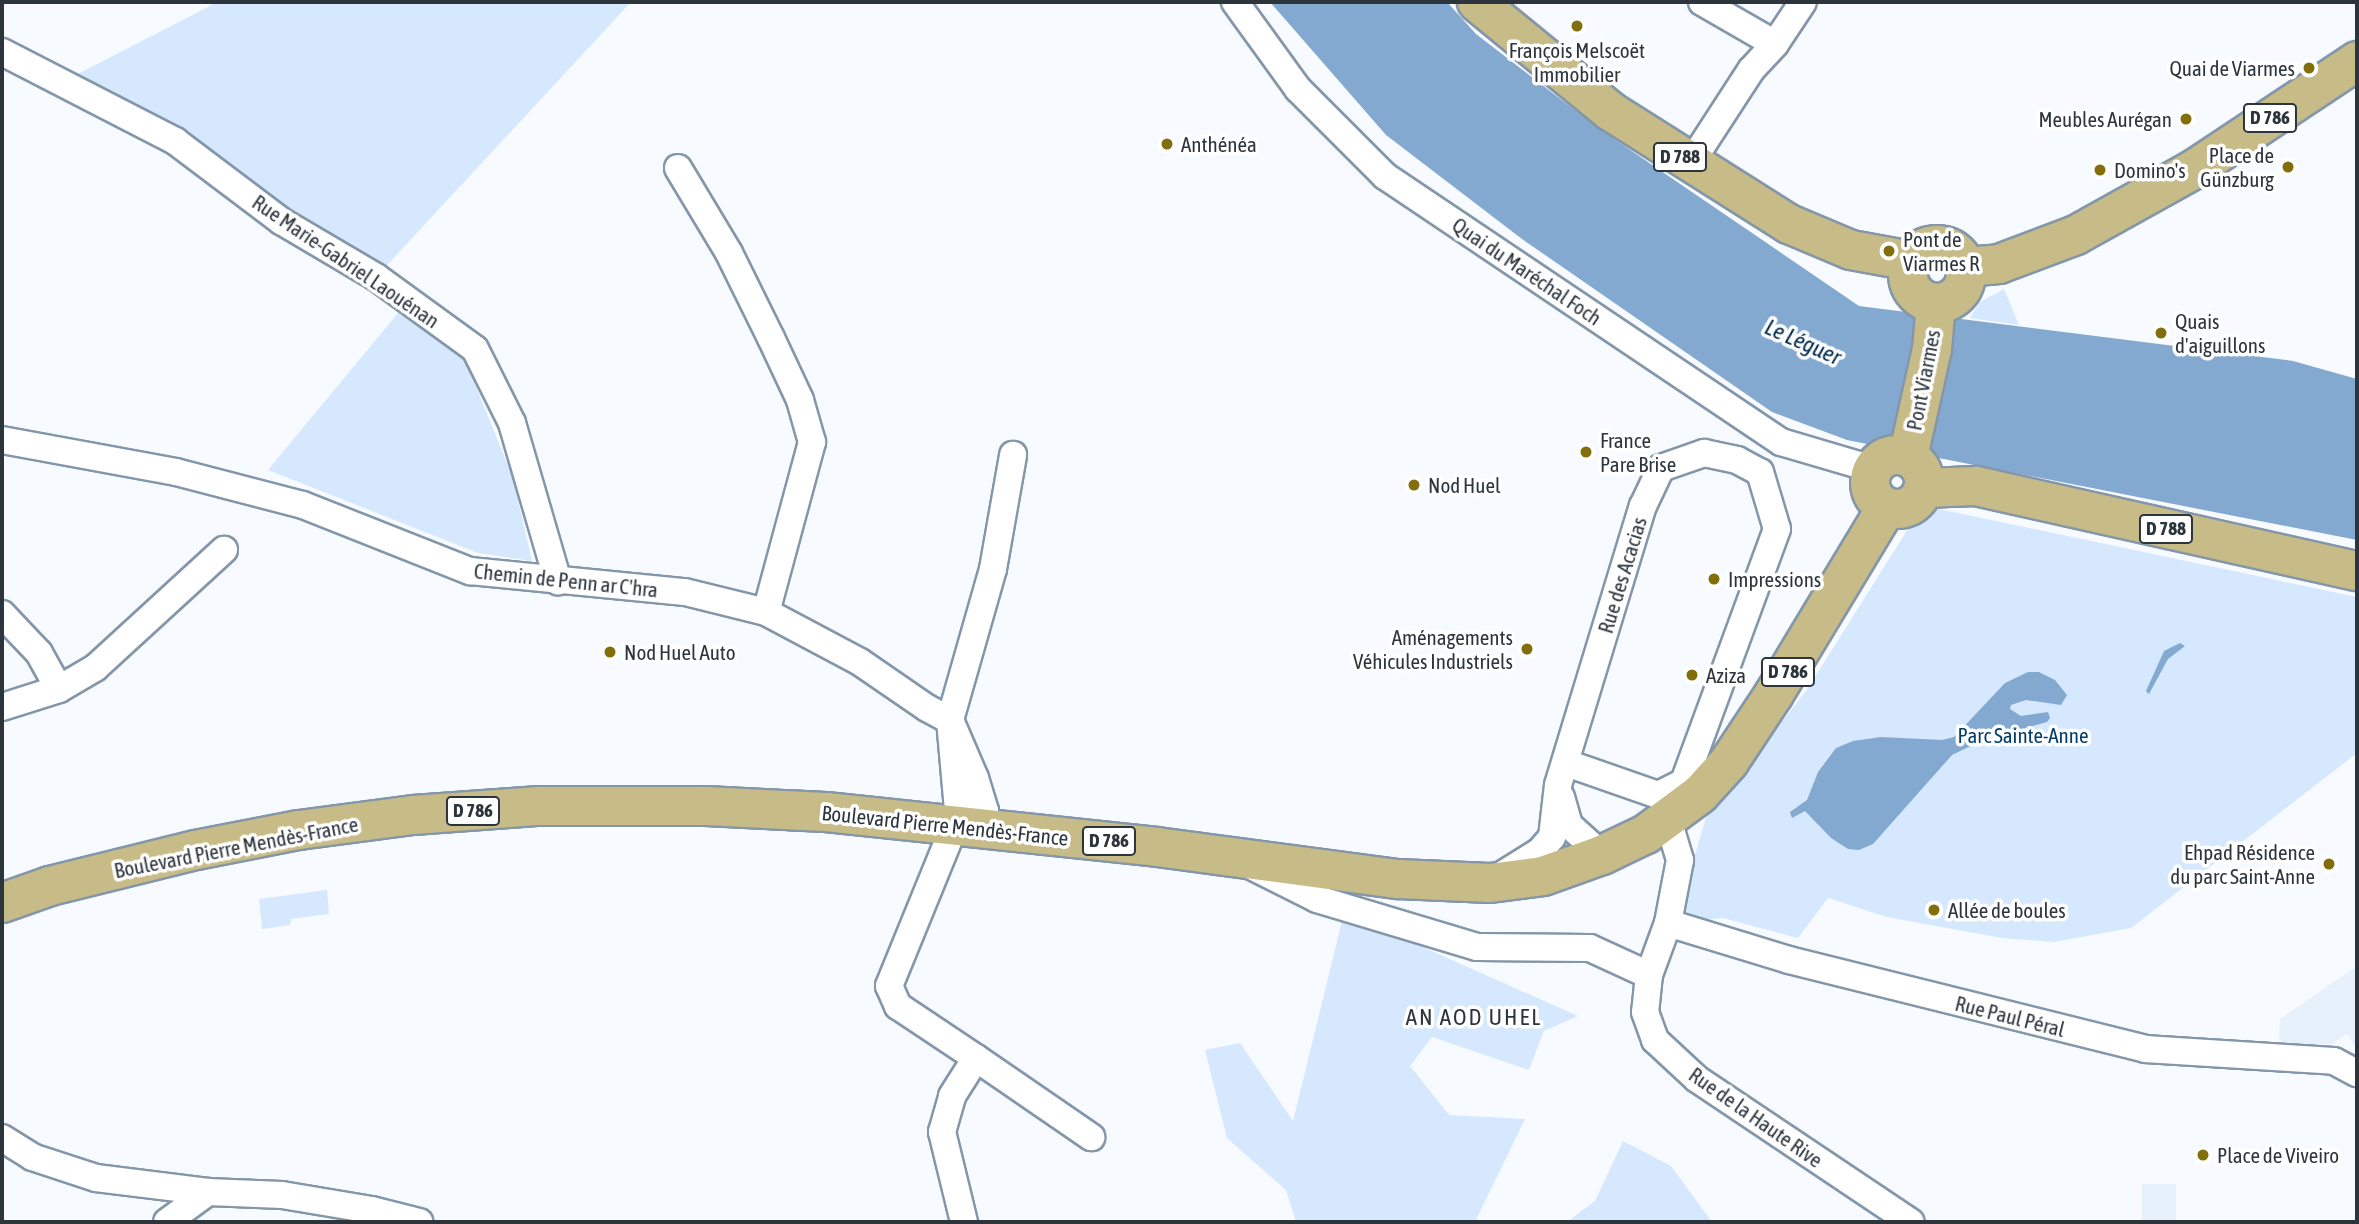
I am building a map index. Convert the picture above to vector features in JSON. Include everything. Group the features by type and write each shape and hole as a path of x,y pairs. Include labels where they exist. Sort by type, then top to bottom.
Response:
{"main road":[{"name":"D 788","path":"1477,2 1610,111 1690,164 1789,224 1851,250 1911,261"},
{"name":"D 786","path":"1966,267 1999,264 2076,235 2193,170 2354,65"},
{"path":"1936,244 1955,250 1966,267 1965,285 1960,293 1935,308 1920,298 1910,285 1911,261 1926,247 1936,244"},
{"name":"Pont Viarmes","path":"1904,466 1932,349 1935,308"},
{"name":"Quai du Maréchal Foch","path":"1904,466 1976,486 2357,571"},
{"name":"Boulevard Pierre Mendès-France","path":"2,903 50,886 196,850 299,830 413,815 540,806 706,806 826,812 970,826 1398,879 1490,883 1543,876 1602,855 1668,820 1700,794 1729,762 1839,590 1887,507 1874,496 1871,487 1904,466"}],"street":[{"name":"Quai du Maréchal Foch","path":"1235,2 1298,89 1385,176 1781,442 1904,466"},
{"path":"1702,2 1775,44"},
{"path":"1690,164 1751,70 1775,44 1803,2"},
{"name":"Rue Marie-Gabriel Laouénan","path":"2,52 175,141 281,221 376,277 475,349 512,424 543,522 558,581"},
{"path":"678,169 729,253 771,338 800,400 812,442 765,612"},
{"name":"Chemin de Penn ar C'hra","path":"2,440 176,472 303,505 470,571 685,592 765,612 860,662 927,708 950,720"},
{"name":"Rue des Acacias","path":"1490,883 1540,851 1552,837 1562,774 1643,506 1661,468 1704,453 1737,460 1760,471 1777,528 1684,782 1658,795 1562,774"},
{"path":"1013,455 993,569 950,720 958,810 970,826 889,986 898,1006 1091,1137"},
{"path":"2,707 59,689 95,668 224,550"},
{"path":"2,614 38,653 59,689"},
{"path":"1562,774 1569,825 1602,855"},
{"name":"Rue de la Haute Rive","path":"1668,820 1680,860 1668,923 1649,975 1645,1012 1655,1040 1697,1079 1911,1222"},
{"path":"1233,857 1317,900 1477,947 1590,948 1649,975"},
{"name":"Rue Paul Péral","path":"1668,923 1789,960 2145,1049 2334,1060 2357,1073"},
{"path":"964,1222 942,1132 952,1096 976,1058"},
{"path":"2,1138 32,1157 96,1178 208,1192 282,1195 372,1210 419,1222"},
{"path":"167,1222 208,1192"}],"shaded area":[{"path":"2357,966 2357,1049 2347,1034 2332,1044 2285,1044 2279,1038 2280,1019"},
{"path":"2142,1184 2176,1184 2176,1222 2142,1222"}],"green space":[{"path":"212,2 631,2 376,277 64,81 212,5"},
{"path":"2004,289 2019,325 1970,318 1980,302"},
{"path":"398,313 464,357 513,478 532,561 478,553 268,470"},
{"name":"Parc Sainte-Anne","path":"1934,508 2357,597 2357,753 2131,928 2054,942 2002,938 1887,917 1828,898 1798,938 1723,918 1675,923 1710,804 1733,784 1806,691 1918,513"},
{"path":"327,890 329,914 291,919 290,925 262,929 259,899"},
{"path":"1343,917 1398,936 1578,1016 1544,1031 1529,1070 1432,1037 1410,1066 1449,1115 1525,1119 1475,1222 1296,1222 1286,1190 1227,1138 1205,1050 1240,1043 1293,1121"},
{"path":"1623,1141 1671,1166 1712,1222 1567,1222 1595,1201"}],"water":[{"name":"Le Léguer","path":"1270,2 1447,2 1476,34 1598,128 1859,306 2293,361 2357,379 2357,540 1847,440 1772,412 1522,239 1386,135"},
{"path":"2180,643 2185,646 2168,659 2149,694 2146,691 2164,651"},
{"path":"2028,672 2039,672 2055,680 2067,695 2061,705 2026,700 2011,705 2010,709 2021,716 2048,712 2050,718 2047,722 1983,740 1952,755 1873,844 1859,850 1848,849 1831,838 1805,811 1792,818 1790,812 1807,800 1818,772 1836,748 1853,741 1881,737 1942,740 1954,737 2005,683"}],"place":[{"name":"François Melscoët Immobilier","path":"1577,26"},
{"name":"Quai de Viarmes","path":"2309,68"},
{"name":"Meubles Aurégan","path":"2186,119"},
{"name":"Anthénéa","path":"1167,144"},
{"name":"Place de Günzburg","path":"2288,167"},
{"name":"Domino's","path":"2100,170"},
{"name":"Pont de Viarmes R","path":"1889,251"},
{"name":"Quais d'aiguillons","path":"2161,333"},
{"name":"France Pare Brise","path":"1586,452"},
{"name":"Nod Huel","path":"1414,485"},
{"name":"Impressions","path":"1714,579"},
{"name":"Aménagements Véhicules Industriels","path":"1527,649"},
{"name":"Nod Huel Auto","path":"610,652"},
{"name":"Aziza","path":"1692,675"},
{"name":"Ehpad Résidence du parc Saint-Anne","path":"2329,864"},
{"name":"Allée de boules","path":"1934,910"},
{"name":"Place de Viveiro","path":"2203,1155"}],"district":[{"name":"AN AOD UHEL","path":"1474,1017"}]}
